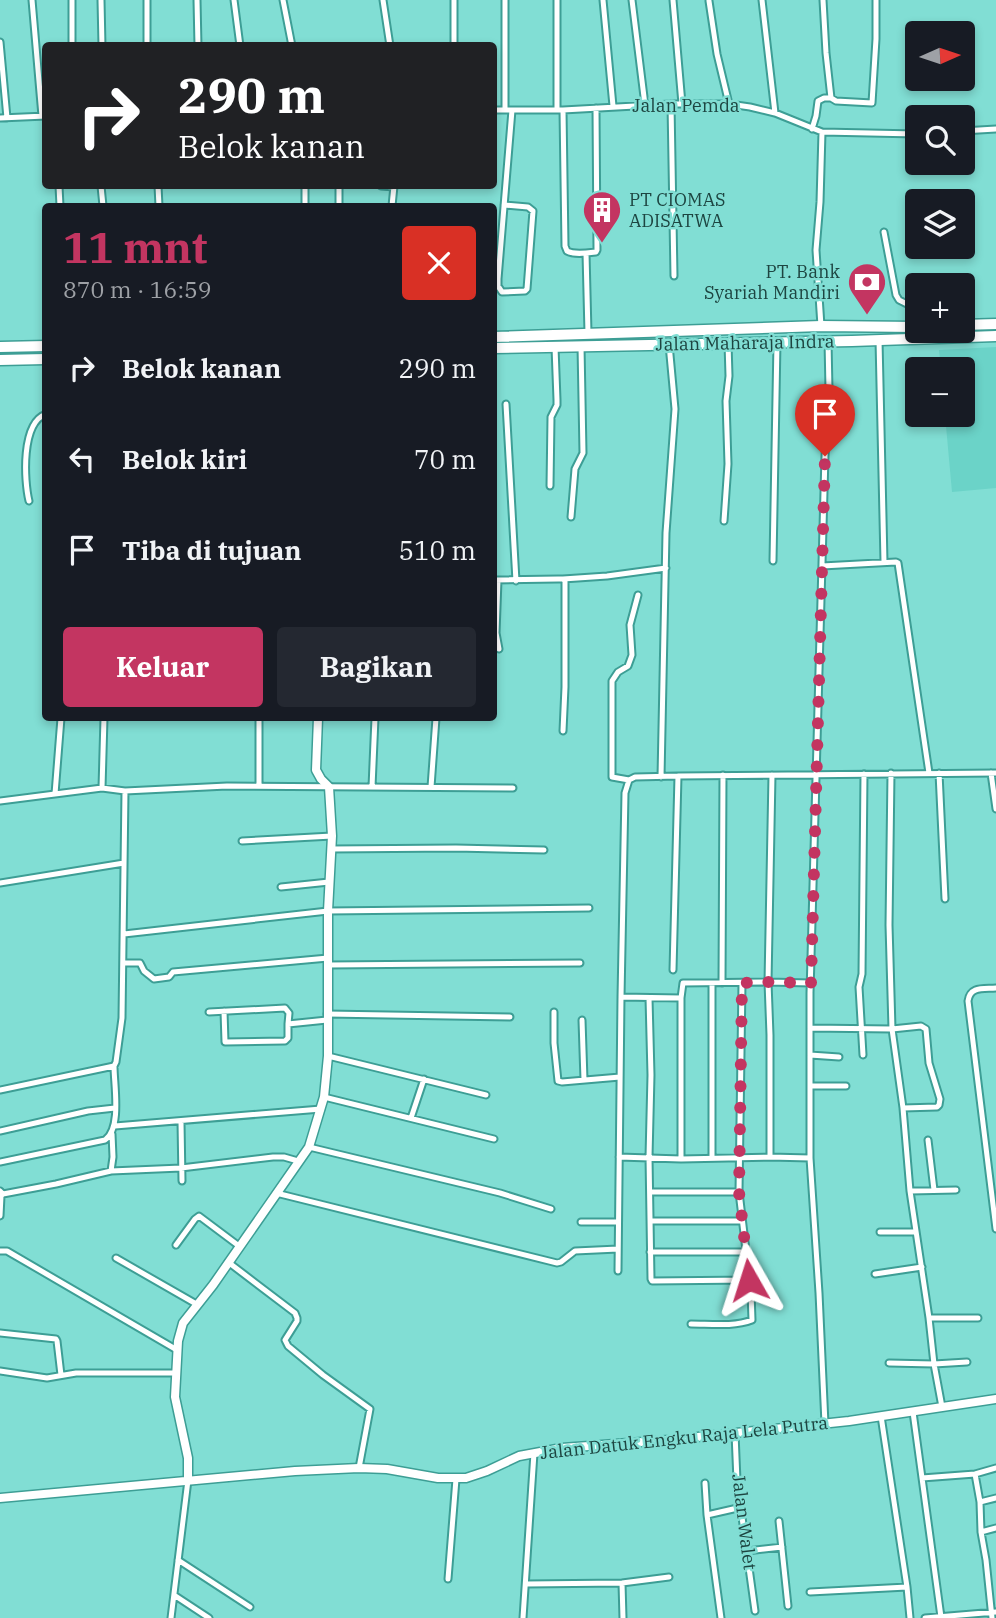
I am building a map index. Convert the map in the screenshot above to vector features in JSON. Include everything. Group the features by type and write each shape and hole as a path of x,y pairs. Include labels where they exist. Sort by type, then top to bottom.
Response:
{"highway":[{"path":"975,325 996,324"},
{"name":"Jalan Maharaja Indra","path":"497,337 905,325"},
{"name":"Jalan Maharaja Indra","path":"497,348 996,335"},
{"path":"0,347 42,346"},
{"path":"0,360 42,359"}],"street":[{"path":"32,0 42,97"},
{"path":"72,0 72,42"},
{"path":"101,0 102,42"},
{"path":"147,0 147,42"},
{"path":"197,0 198,42"},
{"path":"234,0 239,42"},
{"path":"283,0 291,42"},
{"path":"383,0 389,42"},
{"path":"454,0 454,42"},
{"path":"504,205 528,207 533,211 527,289 524,292 502,292 498,286 508,110 505,0"},
{"path":"557,0 565,246 568,252 586,253 597,250 596,108"},
{"path":"603,0 613,106"},
{"path":"632,0 645,105"},
{"path":"673,0 682,104"},
{"path":"762,0 775,113"},
{"path":"823,0 831,98"},
{"path":"812,130 818,100 831,98 836,101 872,103 876,0"},
{"path":"709,1 717,54 729,104"},
{"path":"0,42 4,118 42,116"},
{"path":"671,104 674,276"},
{"name":"Jalan Pemda","path":"497,110 729,104 775,113 822,132 905,134"},
{"path":"975,130 996,129"},
{"path":"821,326 816,250 822,132"},
{"path":"884,232 897,298 905,303"},
{"path":"586,253 589,333"},
{"path":"879,340 884,562"},
{"path":"825,1424 810,1158 810,1028 829,390 828,341"},
{"path":"773,561 777,342"},
{"path":"724,521 728,464 728,343"},
{"path":"661,777 668,500 676,409 669,344"},
{"path":"571,517 575,469 583,453 582,346"},
{"path":"550,486 551,417 557,405 555,347"},
{"path":"506,404 516,580"},
{"path":"29,502 25,474 26,453 35,422 42,416"},
{"path":"822,566 898,563 929,773"},
{"path":"497,580 607,576 667,568"},
{"path":"563,731 564,579"},
{"path":"638,595 630,625 632,655 628,666 618,672 612,681 612,777 629,780 635,777 723,775 994,773 996,809"},
{"path":"497,638 499,649"},
{"path":"55,794 61,721"},
{"path":"102,788 104,721"},
{"path":"259,786 260,721"},
{"path":"171,1618 188,1480 188,1458 174,1397 177,1350 183,1324 309,1147 324,1097 328,1056 328,911 332,836 329,787 316,770 318,721"},
{"path":"372,787 375,721"},
{"path":"431,787 436,721"},
{"path":"891,773 889,925 892,1029 915,1232 942,1407"},
{"path":"939,773 945,899"},
{"path":"863,1055 859,986 862,974 864,774"},
{"path":"722,984 723,775"},
{"path":"770,1157 768,982 772,775"},
{"path":"673,970 678,776"},
{"path":"618,1270 625,793 629,780"},
{"path":"0,801 102,788 125,791 259,786 513,788"},
{"path":"111,1171 115,1108 114,1066 122,1018 125,791"},
{"path":"242,841 332,836"},
{"path":"331,849 544,850"},
{"path":"0,884 124,863"},
{"path":"281,887 329,882"},
{"path":"124,934 328,911 589,908"},
{"path":"123,963 140,963 144,971 154,979 169,977 173,972 328,961 580,963"},
{"path":"681,1159 681,998 684,983 811,983"},
{"path":"712,983 712,1158"},
{"path":"691,1324 752,1320 739,1192 742,983"},
{"path":"996,988 974,990 968,1001 996,1229"},
{"path":"621,997 681,998"},
{"path":"649,998 650,1276 652,1281 749,1280"},
{"path":"209,1012 224,1011 285,1008 289,1013 288,1038 285,1041 225,1042 224,1011"},
{"path":"554,1012 558,1081 620,1077"},
{"path":"288,1024 327,1017 510,1017"},
{"path":"582,1020 584,1080"},
{"path":"810,1028 926,1028 929,1063 940,1099 939,1105 903,1108"},
{"path":"810,1055 839,1056"},
{"path":"328,1056 486,1095"},
{"path":"0,1090 114,1066"},
{"path":"411,1118 424,1079"},
{"path":"810,1086 845,1086"},
{"path":"324,1097 494,1139"},
{"path":"0,1131 88,1111 115,1108"},
{"path":"114,1126 321,1109"},
{"path":"181,1122 181,1181"},
{"path":"0,1163 105,1140 112,1134"},
{"path":"928,1140 933,1191"},
{"path":"309,1147 500,1193 551,1209"},
{"path":"0,1216 2,1192 56,1184 111,1171 181,1168 273,1157 298,1161"},
{"path":"619,1157 810,1158"},
{"path":"910,1191 956,1190"},
{"path":"650,1192 739,1192"},
{"path":"276,1193 557,1263 575,1251 618,1249"},
{"path":"176,1245 200,1216 239,1246"},
{"path":"650,1221 741,1221"},
{"path":"581,1222 617,1222"},
{"path":"880,1232 915,1232"},
{"path":"0,1251 7,1251 177,1350"},
{"path":"650,1252 746,1252"},
{"path":"116,1258 198,1305"},
{"path":"228,1262 295,1312 298,1318 285,1340 288,1346 326,1378 370,1409 359,1468"},
{"path":"875,1274 922,1267"},
{"path":"929,1318 978,1318"},
{"path":"0,1333 56,1339 61,1375"},
{"path":"889,1363 967,1362"},
{"path":"0,1371 47,1378 76,1373 175,1373"},
{"name":"Jalan Datuk Engku Raja Lela Putra","path":"0,1499 188,1480 359,1468 387,1469 438,1478 466,1478 519,1456 562,1448 825,1424 996,1399"},
{"path":"913,1412 941,1617"},
{"path":"881,1416 910,1618"},
{"name":"Jalan Walet","path":"735,1433 737,1481 755,1611"},
{"path":"523,1618 534,1453"},
{"path":"922,1478 975,1474 996,1468"},
{"path":"925,1618 993,1614 975,1474"},
{"path":"448,1579 456,1479"},
{"path":"705,1483 721,1618"},
{"path":"980,1502 996,1498"},
{"path":"707,1515 741,1507"},
{"path":"779,1521 788,1606"},
{"path":"981,1532 996,1528"},
{"path":"747,1551 782,1547"},
{"path":"986,1560 996,1557"},
{"path":"178,1560 250,1607"},
{"path":"526,1584 622,1583 669,1577"},
{"path":"622,1583 623,1618"},
{"path":"810,1592 907,1587"},
{"path":"174,1595 209,1618"}],"shaded area":[{"path":"996,347 996,488 952,492 946,427 975,427 975,357 940,357 939,350"}],"place":[{"name":"PT CIOMAS ADISATWA","path":"602,244"},
{"name":"PT. Bank Syariah Mandiri","path":"867,316"}],"route":[{"path":"749,1280 739,1192 742,983 811,983 825,456"}]}
